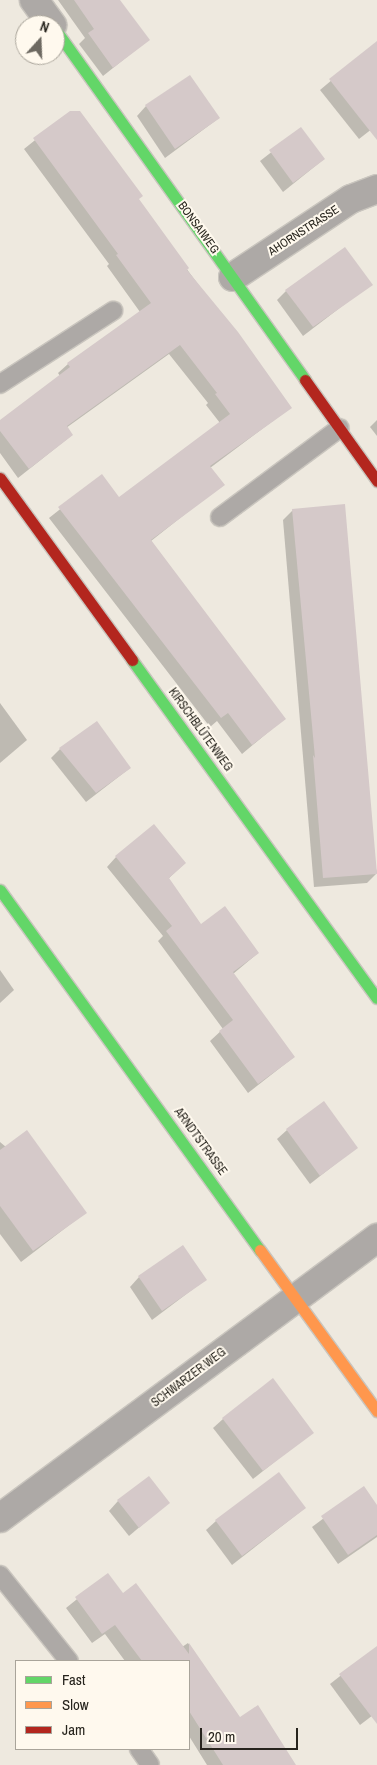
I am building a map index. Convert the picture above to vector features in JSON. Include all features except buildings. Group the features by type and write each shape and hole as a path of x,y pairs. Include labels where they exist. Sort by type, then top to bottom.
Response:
{"street":[{"path":"34,0 45,15"},
{"name":"BONSAIWEG","path":"65,43 234,277 377,481"},
{"name":"AHORNSTRASSE","path":"234,277 351,199 377,189"},
{"name":"KIRSCHBLÜTENWEG","path":"0,478 377,998"},
{"name":"ARNDTSTRASSE","path":"0,890 377,1411"},
{"name":"SCHWARZER WEG","path":"0,1518 377,1238"}],"lane":[{"path":"0,384 113,311"},
{"path":"220,517 340,428"},
{"path":"0,1575 68,1660"},
{"path":"140,1750 150,1765"}],"traffic: fast":[{"path":"65,43 305,380"},
{"path":"132,660 377,998"},
{"path":"0,890 260,1250"}],"traffic: slow":[{"path":"260,1250 377,1411"}],"traffic: jam":[{"path":"305,380 377,481"},
{"path":"0,478 132,660"}]}
